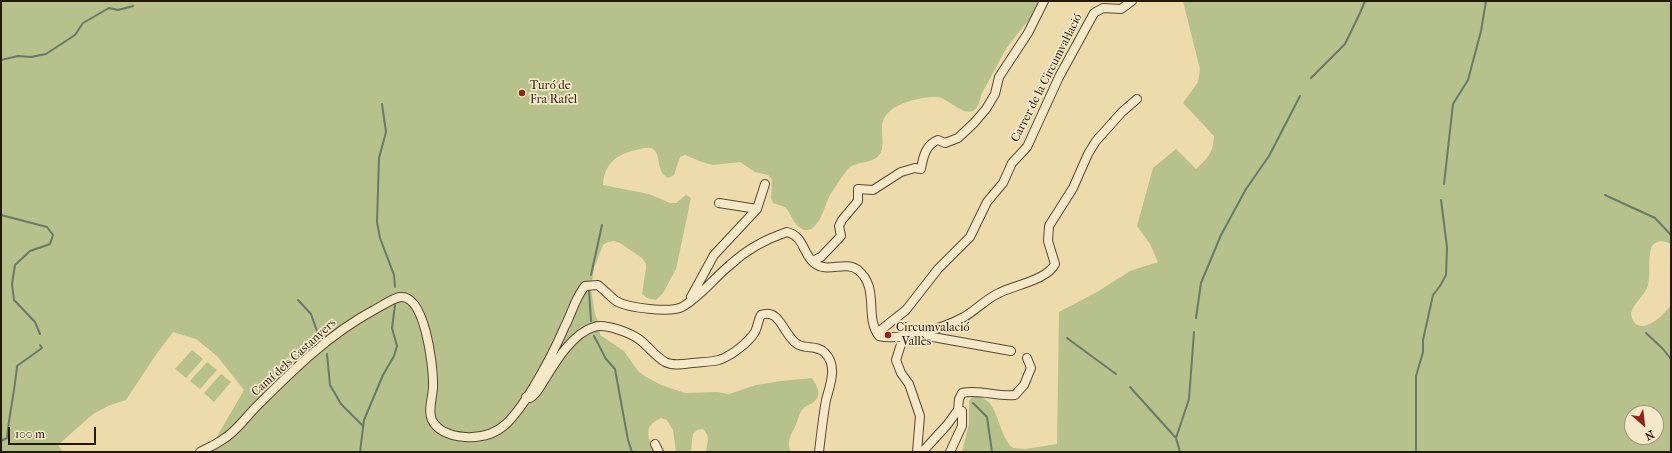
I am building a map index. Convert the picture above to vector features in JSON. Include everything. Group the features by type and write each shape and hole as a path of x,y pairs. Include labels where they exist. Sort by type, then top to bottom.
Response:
{"street":[{"path":"812,261 825,254 841,236 839,226 842,220 858,201 858,189 873,190 901,172 914,168 921,169 924,155 932,142 938,140 945,143 958,138 974,123 986,109 995,94 999,77 1028,33 1044,1"},
{"name":"Carrer de la Circumval·lació","path":"877,334 906,310 938,269 970,237 987,202 1003,183 1012,164 1027,147 1059,77 1094,13 1103,8 1121,9 1132,1"},
{"path":"689,302 752,247 787,232 792,233 800,239 812,261 819,267 827,268 847,266 854,268 863,275 872,296 873,324 879,336 884,337 913,334 952,323 999,293 1024,284 1052,269 1055,264 1048,241 1049,226 1073,188 1088,154 1096,141 1122,112 1137,99"},
{"path":"689,302 714,255 757,209 765,184"},
{"path":"719,203 757,209"},
{"name":"Camí dels Castanyers","path":"200,452 231,434 305,360 341,330 392,300 401,297 409,299 415,304 420,313 428,343 433,374 430,413 432,421 438,428 463,437 487,436 500,429 510,420 526,397 560,339 578,294 584,286 598,285 616,301 631,306 675,310 689,302"},
{"path":"526,397 530,398 539,390 555,363 567,348 582,333 595,327 608,327 639,339 666,363 672,365 686,364 706,362 725,357 745,343 754,334 761,315 770,313 778,319 795,343 803,346 819,348 828,357 831,363 832,378 826,400 819,452"},
{"path":"913,334 1011,351"},
{"path":"904,335 896,360 901,373 909,384 920,416 917,452"},
{"path":"924,452 958,410 959,400 962,393 971,391 1004,396 1016,395 1024,385 1031,368 1027,358"},
{"path":"950,452 962,426 962,411 958,410"},
{"path":"655,444 659,452"}],"green space":[{"path":"1,1 1040,1 1031,17 1007,47 974,111 968,112 962,110 937,97 910,101 891,110 884,118 882,128 883,143 881,152 871,161 857,164 849,168 830,195 819,220 811,229 805,230 799,227 785,207 773,203 771,198 772,180 768,175 755,172 740,162 713,165 685,155 680,157 674,175 668,178 661,171 655,150 647,148 629,152 617,157 606,171 603,185 649,194 670,203 676,203 686,195 691,198 676,269 663,293 656,300 647,298 642,294 646,264 642,258 620,243 614,241 603,245 594,268 591,290 600,335 624,351 638,371 643,375 661,385 685,393 717,392 729,394 756,385 812,378 818,389 818,396 816,400 800,413 789,440 789,448 791,452 706,452 708,437 703,429 697,430 693,434 691,452 676,452 673,430 667,420 661,418 651,425 648,433 650,442 655,452 208,452 244,390 217,356 196,339 173,332 126,400 110,405 93,414 58,445 63,452 1,452"},
{"path":"1183,1 1671,1 1671,244 1661,241 1652,246 1647,289 1632,309 1631,313 1634,321 1638,325 1644,326 1656,320 1671,304 1671,452 962,452 969,424 969,401 973,396 982,398 989,402 997,416 1003,434 1013,448 1025,449 1057,444 1059,312 1097,292 1130,271 1158,262 1150,244 1137,226 1153,168 1176,149 1196,169 1207,158 1211,151 1214,136 1183,103 1198,82 1200,69"},
{"path":"192,350 203,359 186,378 175,369"},
{"path":"207,362 217,370 200,389 190,381"},
{"path":"221,374 231,382 214,402 204,393"}],"waterway":[{"path":"1311,78 1345,44 1365,1"},
{"path":"1444,184 1453,104 1468,80 1481,31 1486,1"},
{"path":"1,60 18,56 31,57 46,54 75,35 83,23 109,8 118,10 133,6"},
{"path":"1196,318 1201,283 1221,235 1246,189 1269,156 1300,96"},
{"path":"382,104 386,132 379,158 377,222 380,238 394,275 395,287"},
{"path":"1605,195 1655,218 1671,235"},
{"path":"1416,452 1416,376 1423,352 1423,340 1433,295 1446,275 1447,247 1441,200"},
{"path":"1,215 47,227 53,235 50,244 30,251 15,265 12,284 14,300 35,322 40,334"},
{"path":"591,275 602,225"},
{"path":"589,291 591,321"},
{"path":"298,300 311,314 319,337"},
{"path":"360,452 364,420 383,375 394,356 397,346 392,328 395,305"},
{"path":"1180,452 1176,438 1189,399 1194,332"},
{"path":"1646,333 1671,359"},
{"path":"594,336 606,359 615,369 628,440 632,452"},
{"path":"1067,338 1116,374"},
{"path":"1,441 7,438 17,366 42,348 40,345"},
{"path":"327,354 330,385 341,404 363,426"},
{"path":"1130,387 1176,438"},
{"path":"973,403 987,417 992,452"}],"place":[{"name":"Turó de Fra Rafel","path":"522,93"},
{"name":"Circumvalació - Vallès","path":"888,335"}]}
